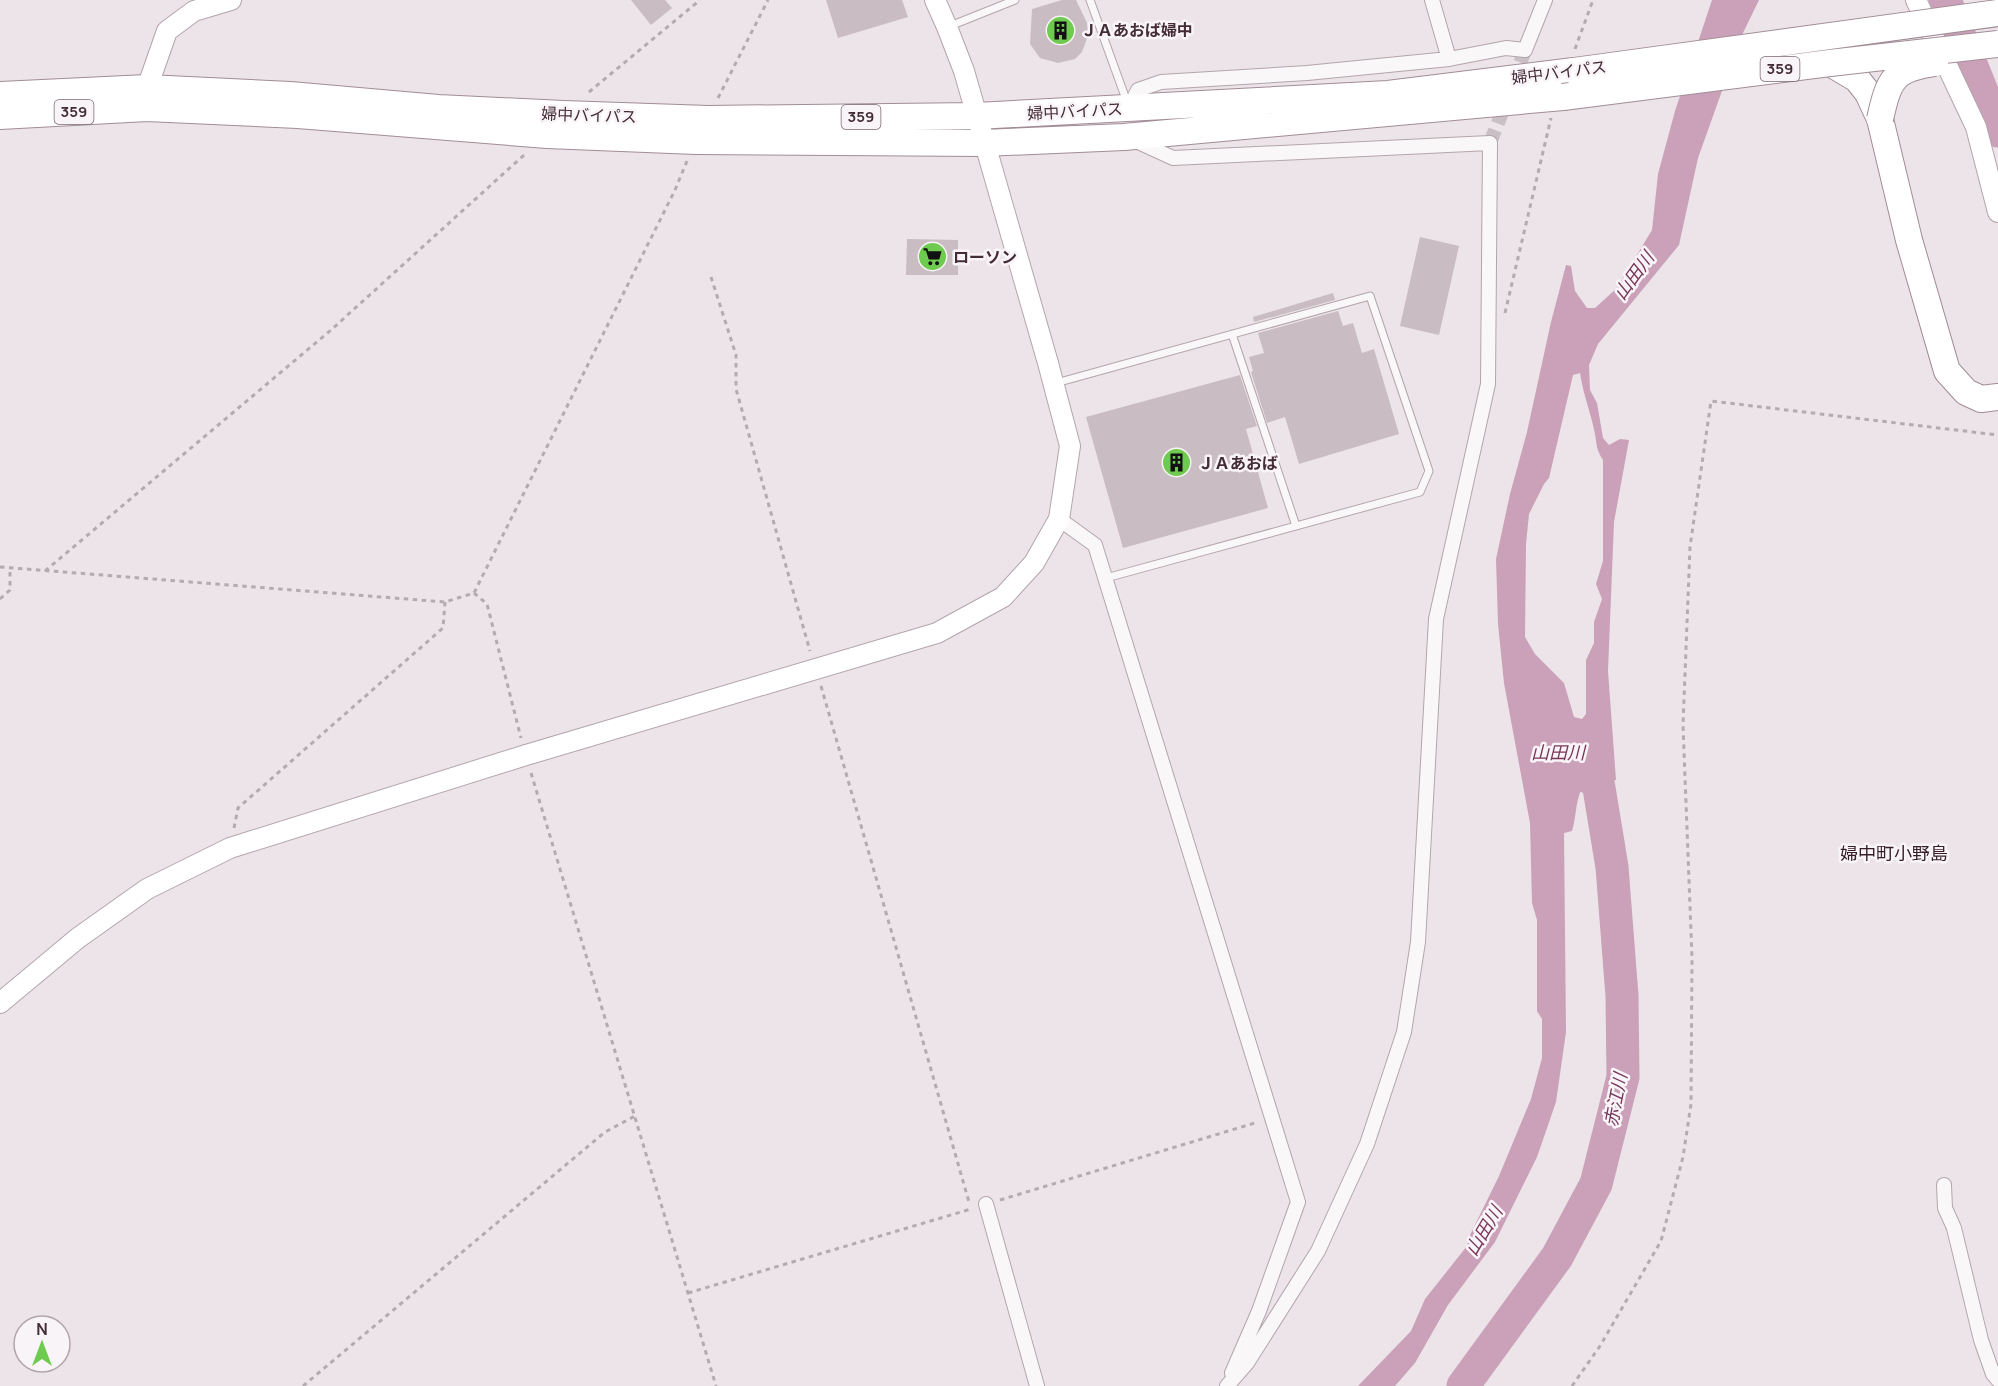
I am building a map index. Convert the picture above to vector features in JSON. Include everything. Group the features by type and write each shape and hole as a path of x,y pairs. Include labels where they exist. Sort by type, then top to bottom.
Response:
{"highway":[{"name":"婦中バイパス","path":"147,98 297,115 547,135 702,130 1388,94 1998,13"},
{"name":"婦中バイパス","path":"147,98 290,95 438,108 563,114 702,130 984,143 1124,136 1559,98 1998,44"},
{"path":"1880,119 1885,95 1892,81 1906,69 1998,54"},
{"path":"1830,63 1857,79 1868,93 1880,119 1910,240 1947,371 1966,392 1981,399 1998,397"},
{"name":"359","path":"0,95 147,98"},
{"name":"359","path":"0,116 147,98"}],"street":[{"path":"147,98 167,31 194,11 231,0"},
{"path":"0,1003 78,938 147,890 230,848 526,755 937,633 1003,597 1034,563 1059,519 1070,446 1054,383 963,71 948,27 935,0"},
{"path":"1432,0 1449,59"},
{"path":"1130,108 1138,90 1161,82 1307,73 1449,59 1506,48 1525,50 1545,0"},
{"path":"1916,0 1976,127 1998,212"},
{"path":"1059,519 1095,545 1298,1202 1259,1311 1227,1386 1247,1362 1318,1251 1367,1144 1404,1032 1418,942 1436,619 1488,384 1490,143 1173,158 1124,136"},
{"path":"1944,1185 1945,1208 1954,1228 1981,1340 1993,1374 1998,1380"},
{"path":"986,1204 1037,1386"}],"lane":[{"path":"948,27 1015,0"},
{"path":"1090,0 1130,108"},
{"path":"1054,383 1370,296 1429,471 1420,492 1105,578"},
{"path":"1232,334 1296,526"}],"path":[{"path":"563,114 700,0"},
{"path":"0,567 445,602 474,593 768,0"},
{"path":"1570,71 1593,0"},
{"path":"1504,319 1559,98"},
{"path":"45,571 331,330 547,135"},
{"path":"711,277 736,355 736,389 971,1209"},
{"path":"1572,1386 1600,1346 1661,1241 1683,1157 1690,1104 1692,958 1683,725 1690,547 1711,400 1998,435"},
{"path":"0,599 10,590 10,568"},
{"path":"474,593 487,604 526,755 716,1386"},
{"path":"230,848 238,808 443,628 445,602"},
{"path":"303,1386 605,1132 634,1116"}],"water":[{"name":"山田川","path":"1712,0 1759,0 1742,35 1698,158 1679,245 1598,344 1589,365 1590,390 1597,403 1603,438 1609,445 1620,439 1629,440 1614,522 1608,671 1616,780 1585,783 1578,800 1572,831 1564,833 1566,1032 1556,1102 1537,1157 1495,1242 1448,1305 1415,1363 1395,1386 1358,1386 1411,1331 1425,1299 1467,1246 1531,1099 1542,1058 1542,1019 1537,1011 1537,920 1532,903 1530,823 1504,683 1498,624 1496,559 1566,265 1571,266 1575,291 1587,308 1595,308 1617,288 1652,230 1658,174 1675,111","holes":["1580,373 1597,447 1603,460 1603,561 1596,584 1602,599 1594,622 1594,643 1586,660 1586,714 1582,719 1574,717 1564,683 1535,654 1525,637 1526,544 1529,514 1549,478 1573,375"]}],"building":[{"path":"631,0 665,0 672,8 651,25"},
{"path":"826,0 902,0 908,17 838,38"},
{"name":"ＪＡあおば婦中","path":"1062,0 1076,0 1087,23 1089,33 1082,52 1075,59 1058,63 1040,58 1030,44 1032,9"},
{"path":"1420,237 1459,246 1439,335 1400,326"},
{"name":"ローソン","path":"907,239 958,240 958,275 906,275"},
{"path":"1333,293 1335,300 1254,322 1253,317"},
{"path":"1338,311 1343,326 1353,323 1362,353 1374,349 1399,434 1299,464 1285,417 1267,423 1251,372 1253,371 1249,357 1264,353 1258,333"},
{"name":"ＪＡあおば","path":"1240,375 1257,426 1246,429 1268,508 1123,548 1086,417"}],"waterway":[{"name":"山田川","path":"1945,0 1998,131"},
{"name":"赤江川","path":"1463,1386 1557,1257 1596,1184 1623,1077 1622,996 1612,867 1598,782 1559,763"}],"tunnel":[{"path":"1513,82 1525,50"},
{"path":"1490,143 1507,100"}],"place":[{"name":"ＪＡあおば婦中","path":"1060,30"},
{"name":"ローソン","path":"932,257"},
{"name":"ＪＡあおば","path":"1177,463"}],"district":[{"name":"婦中町小野島","path":"1894,854"}]}
